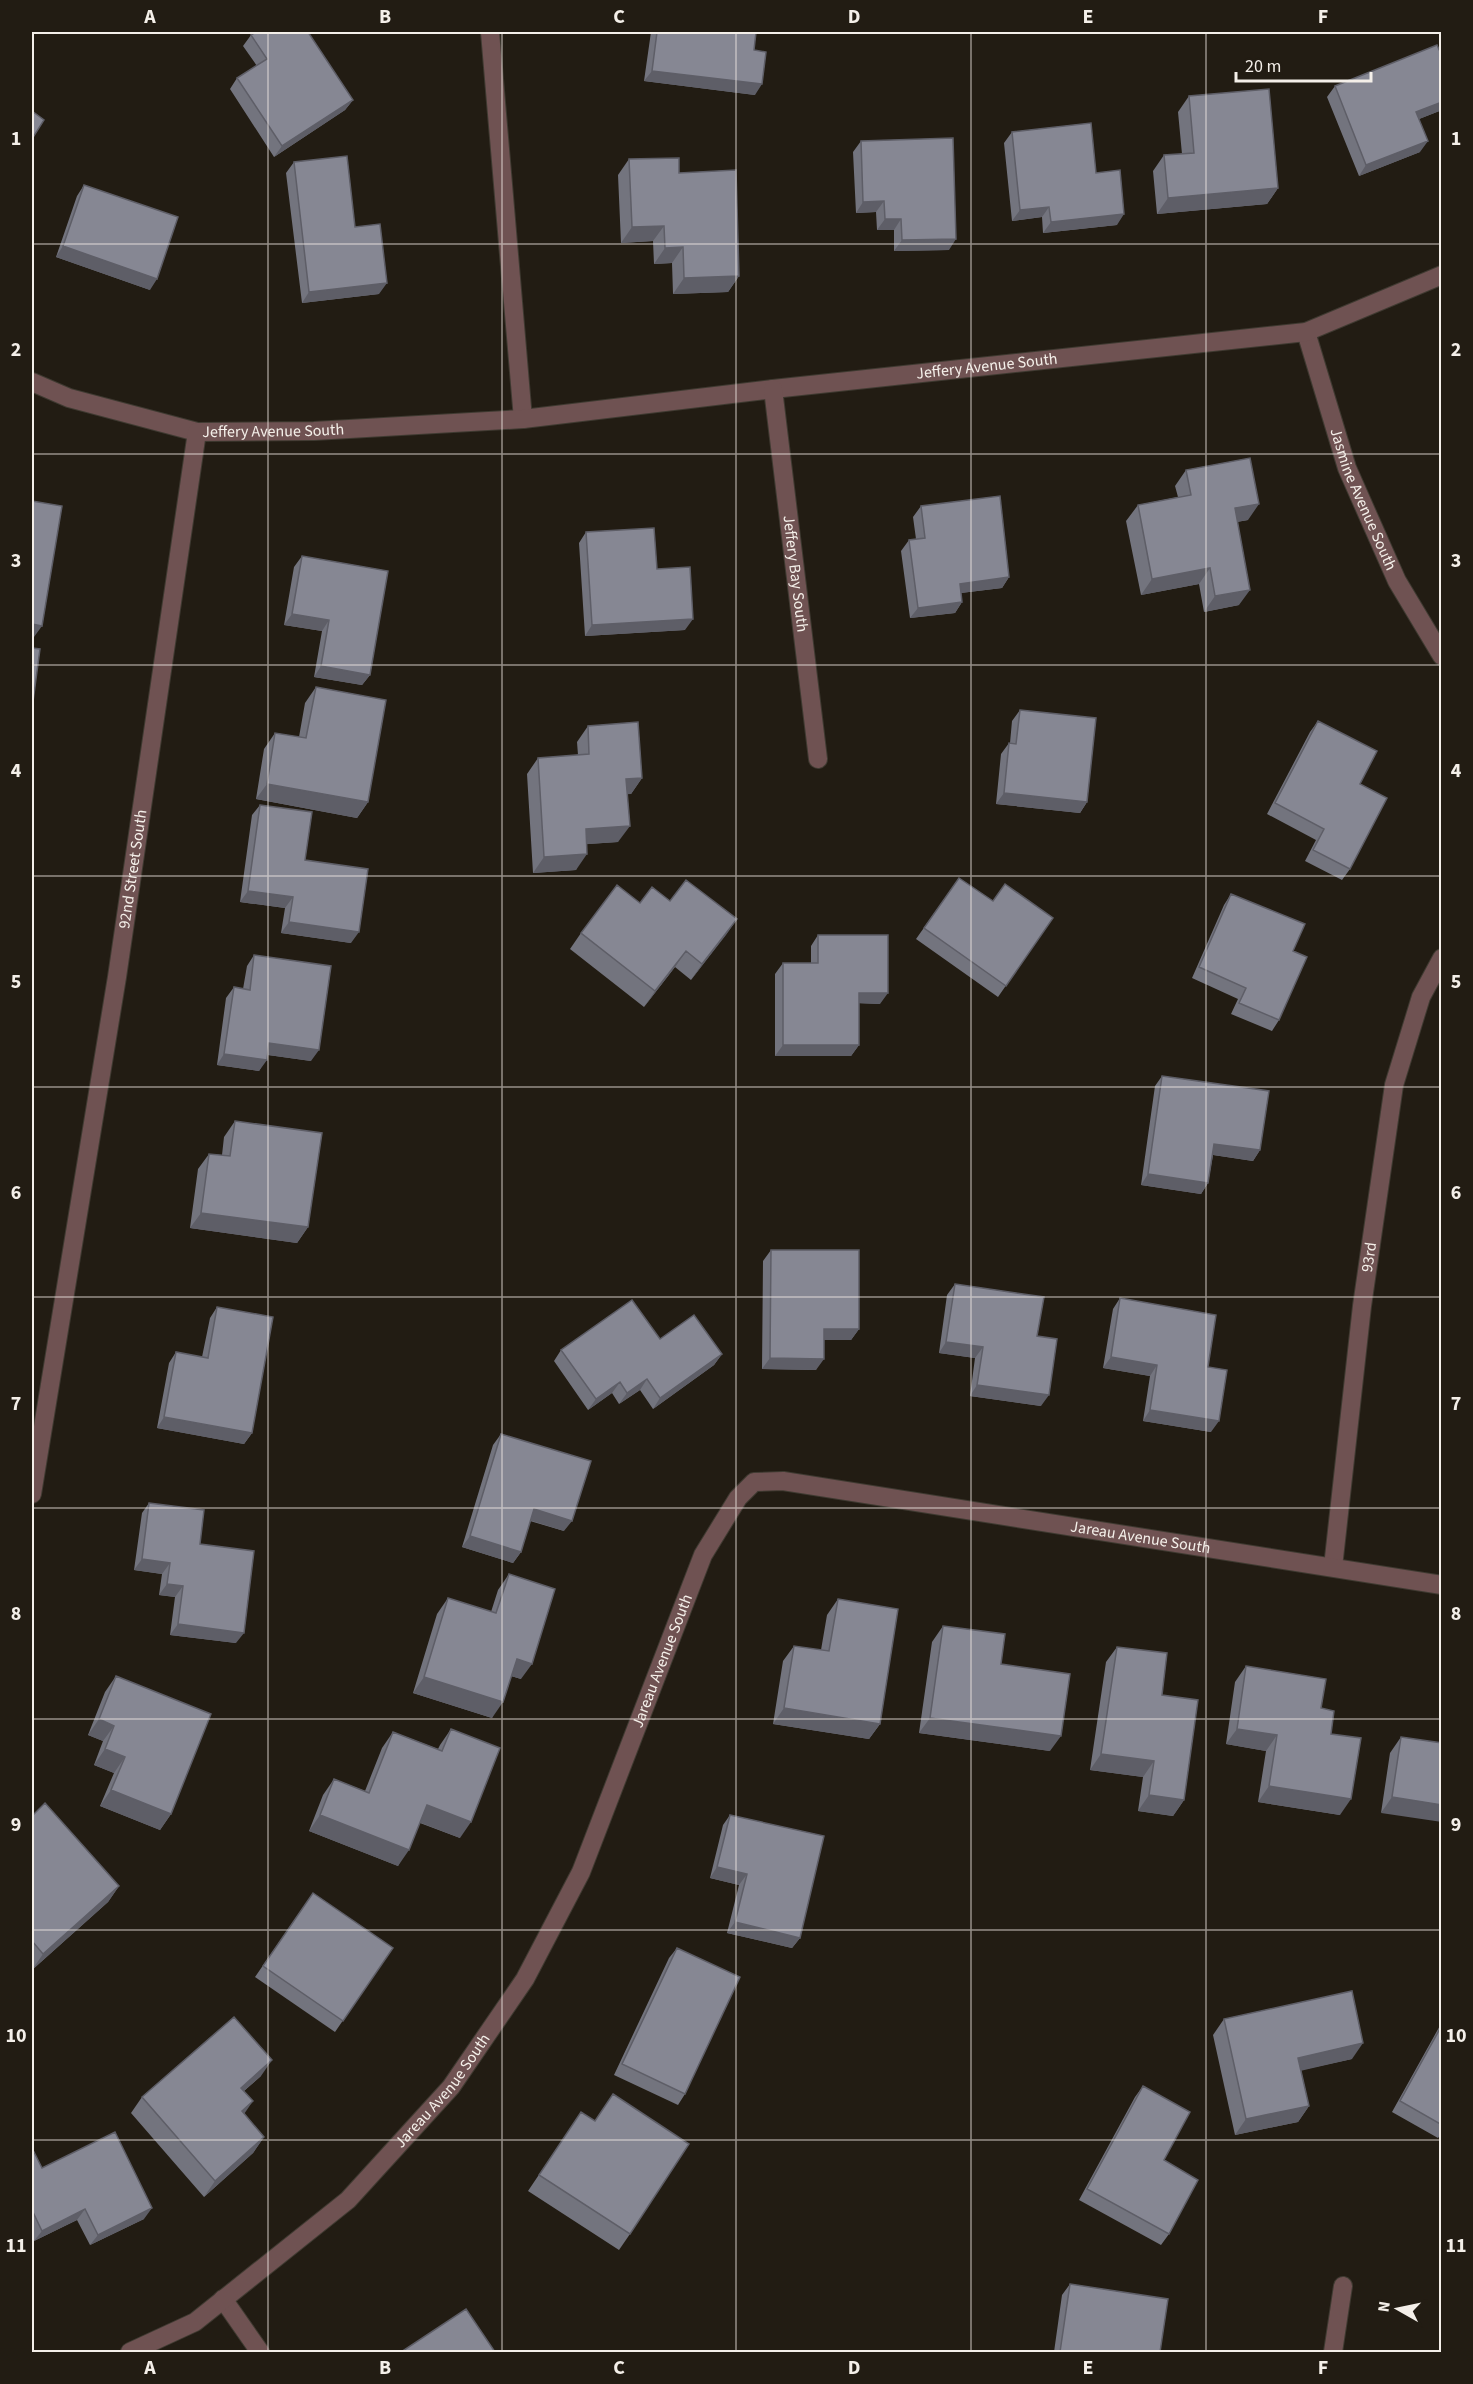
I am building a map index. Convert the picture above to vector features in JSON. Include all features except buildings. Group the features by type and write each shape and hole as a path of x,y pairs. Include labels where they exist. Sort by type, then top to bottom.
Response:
{"street":[{"path":"490,32 523,419"},
{"name":"Jeffery Avenue South","path":"32,382 69,398 197,432 314,431 523,419 772,389 1306,332 1442,275"},
{"name":"Jasmine Avenue South","path":"1306,332 1347,468 1396,581 1442,656"},
{"name":"Jeffery Bay South","path":"772,389 818,759"},
{"name":"92nd Street South","path":"32,1494 117,977 197,432"},
{"name":"93rd","path":"1334,1567 1362,1306 1394,1084 1421,997 1442,958"},
{"name":"Jareau Avenue South","path":"130,2352 195,2322 348,2200 452,2087 525,1979 581,1872 703,1555 738,1498 754,1482 783,1480 1442,1585"},
{"path":"1333,2352 1343,2286"},
{"path":"223,2299 260,2352"}]}
